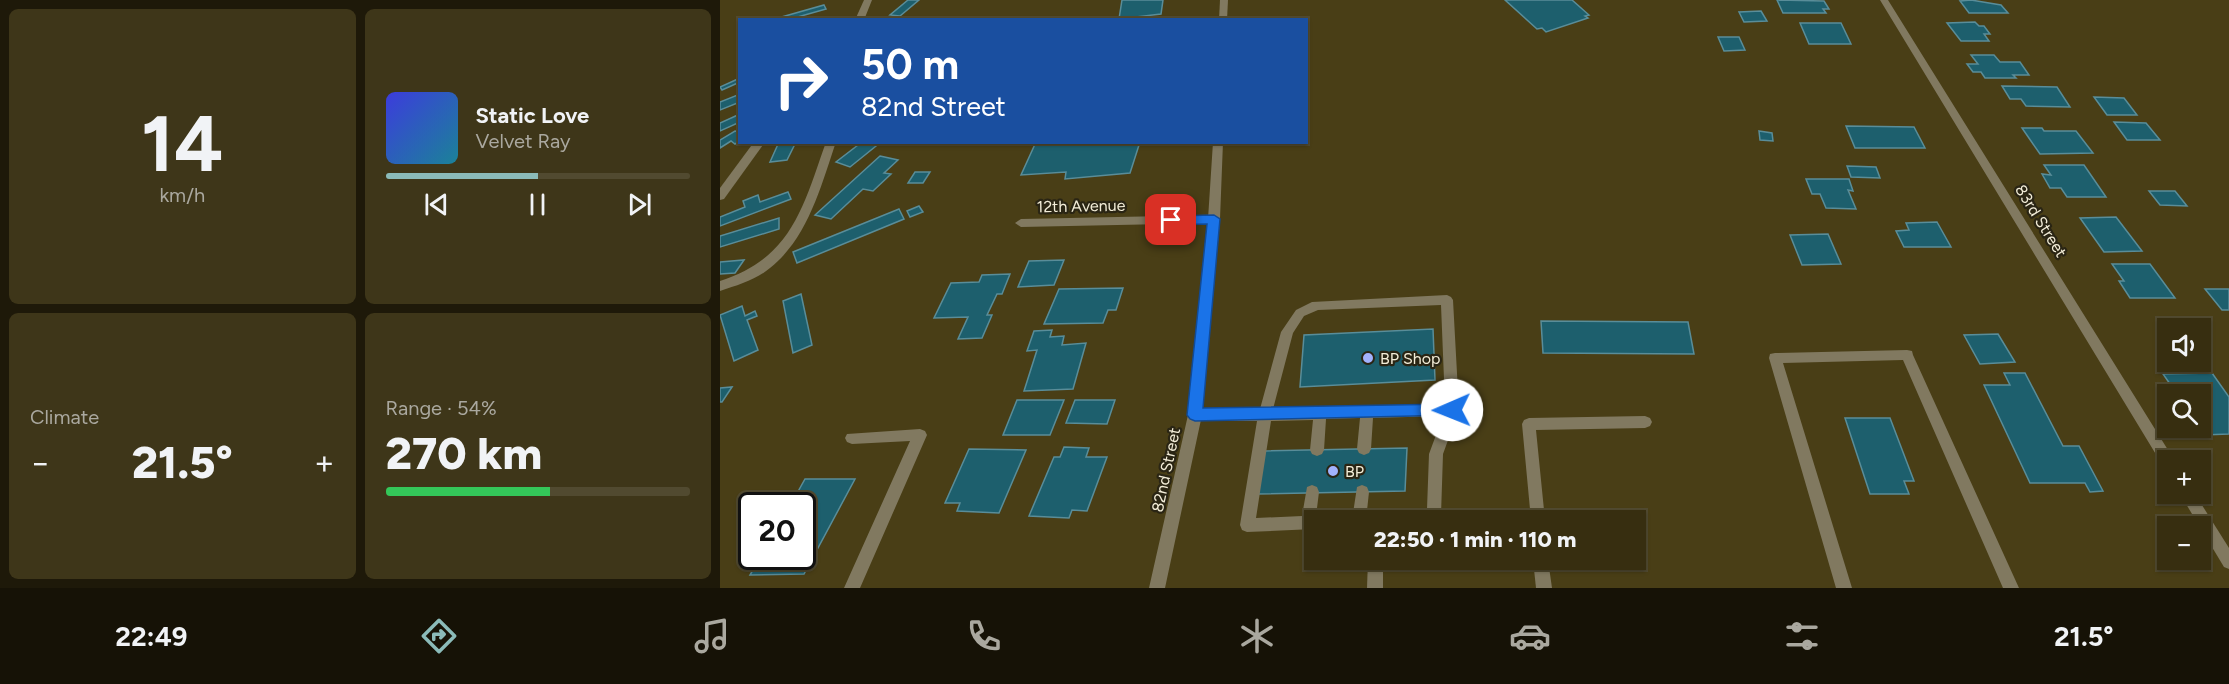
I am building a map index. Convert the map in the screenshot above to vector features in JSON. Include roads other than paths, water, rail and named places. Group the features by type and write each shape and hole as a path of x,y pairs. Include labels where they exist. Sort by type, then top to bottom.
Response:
{"street":[{"path":"862,18 868,0"},
{"path":"1223,18 1224,0"},
{"name":"83rd Street","path":"1884,0 2161,450"},
{"path":"720,196 759,144"},
{"path":"720,286 740,282 773,261 800,226 830,144"},
{"name":"82nd Street","path":"1157,588 1195,415 1214,219 1218,144"},
{"name":"12th Avenue","path":"1021,223 1214,219"},
{"path":"1304,522 1247,525 1265,415 1287,332 1300,313 1317,305 1447,300 1452,410 1436,454 1434,510"},
{"path":"1845,588 1775,358 1907,355 2011,588"},
{"path":"1195,415 1452,410"},
{"path":"1364,449 1367,412"},
{"path":"1317,450 1320,413"},
{"path":"1537,510 1529,424 1646,422"},
{"path":"852,438 920,435 852,588"},
{"path":"1311,510 1312,492"},
{"path":"1359,510 1362,492"},
{"path":"2193,504 2229,562"},
{"path":"1375,588 1376,570"},
{"path":"1542,570 1544,588"}],"place":[{"name":"BP Shop","path":"1368,358"},
{"name":"BP","path":"1333,471"}]}
